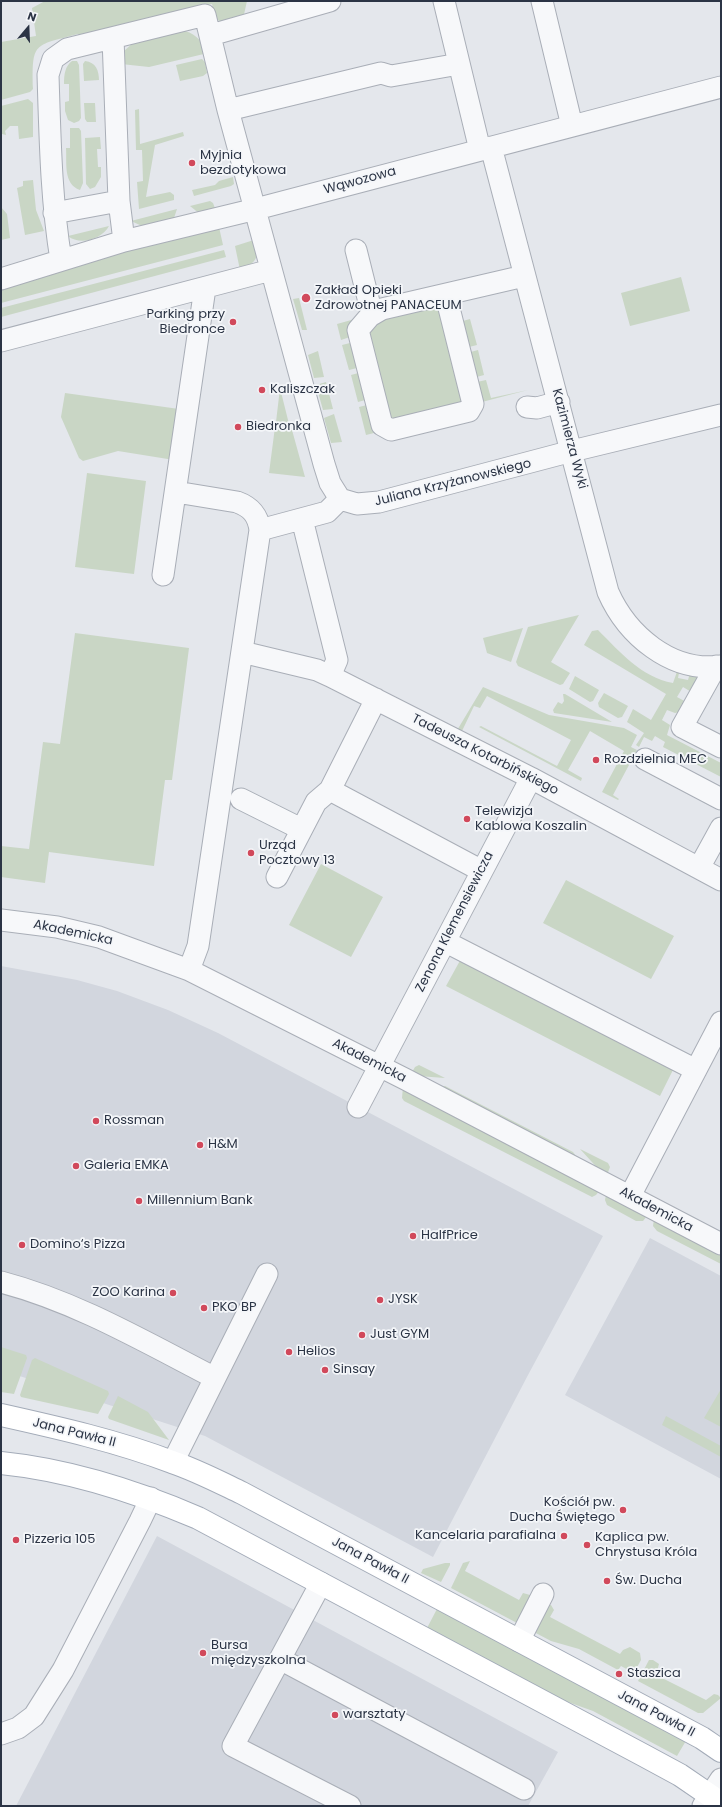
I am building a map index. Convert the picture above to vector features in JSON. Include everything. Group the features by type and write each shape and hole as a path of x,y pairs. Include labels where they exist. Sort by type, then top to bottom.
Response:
{"main road":[{"name":"Jana Pawła II","path":"1,1416 88,1436 173,1462 242,1493 702,1738 721,1751"},
{"path":"1,1463 55,1471 101,1481 151,1498 198,1518 643,1755 714,1796"}],"street":[{"path":"211,35 330,1"},
{"name":"Kazimierza Wyki","path":"444,1 459,64 524,276 559,402 608,592 621,616 636,635 661,652 692,665 718,666"},
{"path":"542,1 572,126"},
{"path":"62,260 54,213 48,83 50,65 58,54 67,49 205,15 211,35 216,78 228,110 256,209 271,270 324,464 330,483 340,499 327,512 260,530"},
{"path":"113,38 119,201 124,241"},
{"path":"228,110 381,73 391,76 459,64"},
{"name":"Wąwozowa","path":"1,279 124,241 256,209 721,87"},
{"path":"54,213 119,201"},
{"path":"356,250 370,306"},
{"path":"1,341 271,270"},
{"path":"446,296 473,404 469,411 391,430 382,425 358,330 370,316 382,309 446,296 524,276"},
{"path":"163,575 205,288"},
{"path":"527,407 537,408 559,402"},
{"name":"Juliana Krzyżanowskiego","path":"340,499 357,504 379,502 572,451 721,414"},
{"path":"176,492 237,502 246,505 255,514 259,521 260,530 198,946 189,970"},
{"path":"302,519 338,660 330,676"},
{"name":"Tadeusza Kotarbińskiego","path":"242,652 317,670 330,676 531,778 721,880"},
{"path":"718,666 682,727 721,747"},
{"path":"277,877 316,802 330,790 376,699"},
{"path":"645,759 721,799"},
{"name":"Zenona Klemensiewicza","path":"358,1107 531,778"},
{"path":"330,790 482,871"},
{"path":"240,799 301,830"},
{"path":"699,868 721,828"},
{"name":"Akademicka","path":"1,920 57,927 99,936 189,970 380,1066 721,1244"},
{"path":"446,942 696,1070"},
{"path":"630,1196 721,1022"},
{"path":"173,1462 267,1274"},
{"path":"1,1282 68,1304 215,1378"},
{"path":"1,1734 18,1728 34,1716 63,1670 151,1498"},
{"path":"320,1583 233,1746 350,1806"},
{"path":"519,1641 543,1594"},
{"path":"280,1659 524,1789"}],"shaded area":[{"path":"1,966 77,980 117,991 168,1010 218,1033 603,1236 528,1375 433,1557 205,1436 1,1370"},
{"path":"650,1238 721,1276 721,1479 565,1395"},
{"path":"157,1536 558,1752 528,1806 16,1806"}],"green space":[{"path":"45,1 247,1 243,19 225,24 216,19 212,4 79,38 78,34 44,44 38,48 33,62 33,89 30,92 1,100 1,42 36,36 32,8"},
{"path":"180,30 197,37 208,53 149,67 121,64 124,51 134,42"},
{"path":"202,59 205,62 207,73 203,76 180,81 176,65"},
{"path":"72,61 77,61 79,65 81,118 79,121 74,123 68,120 65,111 65,102 69,101 69,84 64,84 65,71"},
{"path":"85,61 94,65 98,73 99,80 84,81 83,64"},
{"path":"28,99 33,103 33,137 19,139 18,126 10,126 5,131 6,135 2,134 1,106"},
{"path":"84,103 95,103 96,122 87,122 85,119"},
{"path":"139,109 140,144 183,132 184,136 155,145 146,197 170,192 174,195 174,200 139,209 137,182 143,181 142,150 136,150 135,110"},
{"path":"70,128 79,128 81,131 83,183 80,190 71,183 68,178 66,166 66,148 70,148"},
{"path":"100,137 101,149 97,149 98,167 101,167 101,177 95,187 90,189 86,184 85,138"},
{"path":"233,177 234,184 231,186 194,196 192,190 215,185 219,181"},
{"path":"33,180 36,210 44,231 25,235 17,188 23,186 23,181"},
{"path":"210,201 213,203 216,211 200,214 190,206"},
{"path":"1,207 7,214 10,238 1,240"},
{"path":"177,209 174,218 142,226 131,221"},
{"path":"109,226 106,231 90,240 78,240 68,236"},
{"path":"219,227 223,245 1,303 1,287 103,257"},
{"path":"257,239 256,259 254,262 240,270 235,246"},
{"path":"224,250 226,257 1,317 1,308"},
{"path":"681,277 690,311 630,326 621,293"},
{"path":"299,298 307,330 302,330 293,299"},
{"path":"443,300 469,402 392,424 363,331 378,315"},
{"path":"362,317 353,336 341,340 337,324"},
{"path":"470,319 477,345 465,348 459,322"},
{"path":"354,342 361,367 349,370 342,345"},
{"path":"478,350 484,375 473,378 467,353"},
{"path":"318,351 324,377 314,378 308,355"},
{"path":"362,372 369,399 358,402 351,375"},
{"path":"486,380 491,398 528,390 482,402 477,382"},
{"path":"326,382 333,409 323,410 316,385"},
{"path":"280,388 289,424 276,422"},
{"path":"65,393 179,409 174,460 118,451 83,461 79,458 61,417"},
{"path":"371,404 378,432 366,435 359,407"},
{"path":"334,414 342,442 331,443 324,418"},
{"path":"275,427 292,430 305,477 269,473"},
{"path":"87,473 146,481 134,574 75,567"},
{"path":"579,615 551,662 570,673 563,684 560,685 518,666 516,662 528,627"},
{"path":"523,628 511,662 487,653 483,638"},
{"path":"598,630 614,647 632,662 641,669 661,680 673,683 679,666 678,678 688,680 690,673 699,677 693,693 683,687 677,697 688,703 680,712 675,713 667,710 662,720 670,725 667,735 721,763 721,777 663,747 665,742 655,736 652,741 644,737 639,747 636,745 644,733 627,722 633,709 651,720 666,694 584,645 592,631"},
{"path":"75,633 189,648 172,780 165,780 154,866 49,852 45,883 1,877 1,846 29,849 43,742 60,744"},
{"path":"575,676 599,690 593,701 590,702 569,689"},
{"path":"483,687 549,715 624,728 637,735 631,747 637,750 613,795 619,799 618,800 602,792 624,751 590,731 568,770 582,778 581,781 479,727 481,726 557,766 571,740 487,696 480,708 474,706 462,731 456,732"},
{"path":"604,693 628,706 622,717 618,718 599,707 598,703"},
{"path":"563,694 612,722 554,713 553,710 558,702 562,704 564,701"},
{"path":"321,864 383,897 351,957 289,925"},
{"path":"566,880 674,936 651,979 543,923"},
{"path":"462,957 675,1066 660,1096 446,986"},
{"path":"419,1065 445,1078 411,1074 415,1067"},
{"path":"445,1086 573,1152 576,1156 575,1157 442,1087"},
{"path":"403,1087 600,1190 592,1197 404,1101 402,1098"},
{"path":"580,1149 608,1163 610,1167 607,1175 602,1173"},
{"path":"606,1195 647,1216 643,1221 636,1221 607,1205 605,1200"},
{"path":"654,1219 721,1253 721,1264 657,1231 653,1226"},
{"path":"1,1347 26,1355 27,1358 14,1394 1,1392"},
{"path":"35,1358 108,1391 109,1394 98,1414 21,1397 20,1395 32,1360"},
{"path":"721,1389 721,1427 704,1418"},
{"path":"118,1396 148,1412 169,1440 109,1419 108,1417"},
{"path":"666,1416 721,1446 721,1457 662,1425"},
{"path":"470,1561 465,1571 519,1600 523,1593 530,1595 531,1598 517,1623 451,1588 463,1563"},
{"path":"450,1563 450,1565 441,1582 421,1573 423,1569"},
{"path":"547,1605 551,1605 554,1610 550,1617 620,1654 623,1650 630,1647 640,1653 641,1660 634,1673 621,1666 618,1670 579,1649 551,1641 532,1631"},
{"path":"438,1607 687,1739 677,1756 593,1711 540,1692 426,1630"},
{"path":"649,1660 653,1660 659,1664 656,1675 706,1700 714,1694 721,1698 703,1713 698,1713 638,1681"}],"place":[{"name":"Myjnia bezdotykowa","path":"192,163"},
{"name":"Zakład Opieki Zdrowotnej PANACEUM","path":"306,298"},
{"name":"Parking przy Biedronce","path":"233,322"},
{"name":"Kaliszczak","path":"262,390"},
{"name":"Biedronka","path":"238,427"},
{"name":"Rozdzielnia MEC","path":"596,760"},
{"name":"Telewizja Kablowa Koszalin","path":"467,819"},
{"name":"Urząd Pocztowy 13","path":"251,853"},
{"name":"Rossman","path":"96,1121"},
{"name":"H&M","path":"200,1145"},
{"name":"Galeria EMKA","path":"76,1166"},
{"name":"Millennium Bank","path":"139,1201"},
{"name":"HalfPrice","path":"413,1236"},
{"name":"Domino‘s Pizza","path":"22,1245"},
{"name":"ZOO Karina","path":"173,1293"},
{"name":"JYSK","path":"380,1300"},
{"name":"PKO BP","path":"204,1308"},
{"name":"Just GYM","path":"362,1335"},
{"name":"Helios","path":"289,1352"},
{"name":"Sinsay","path":"325,1370"},
{"name":"Kościół pw. Ducha Świętego","path":"623,1510"},
{"name":"Kancelaria parafialna","path":"564,1536"},
{"name":"Pizzeria 105","path":"16,1540"},
{"name":"Kaplica pw. Chrystusa Króla","path":"587,1545"},
{"name":"Św. Ducha","path":"607,1581"},
{"name":"Bursa międzyszkolna","path":"203,1653"},
{"name":"Staszica","path":"619,1674"},
{"name":"warsztaty","path":"335,1715"}]}
